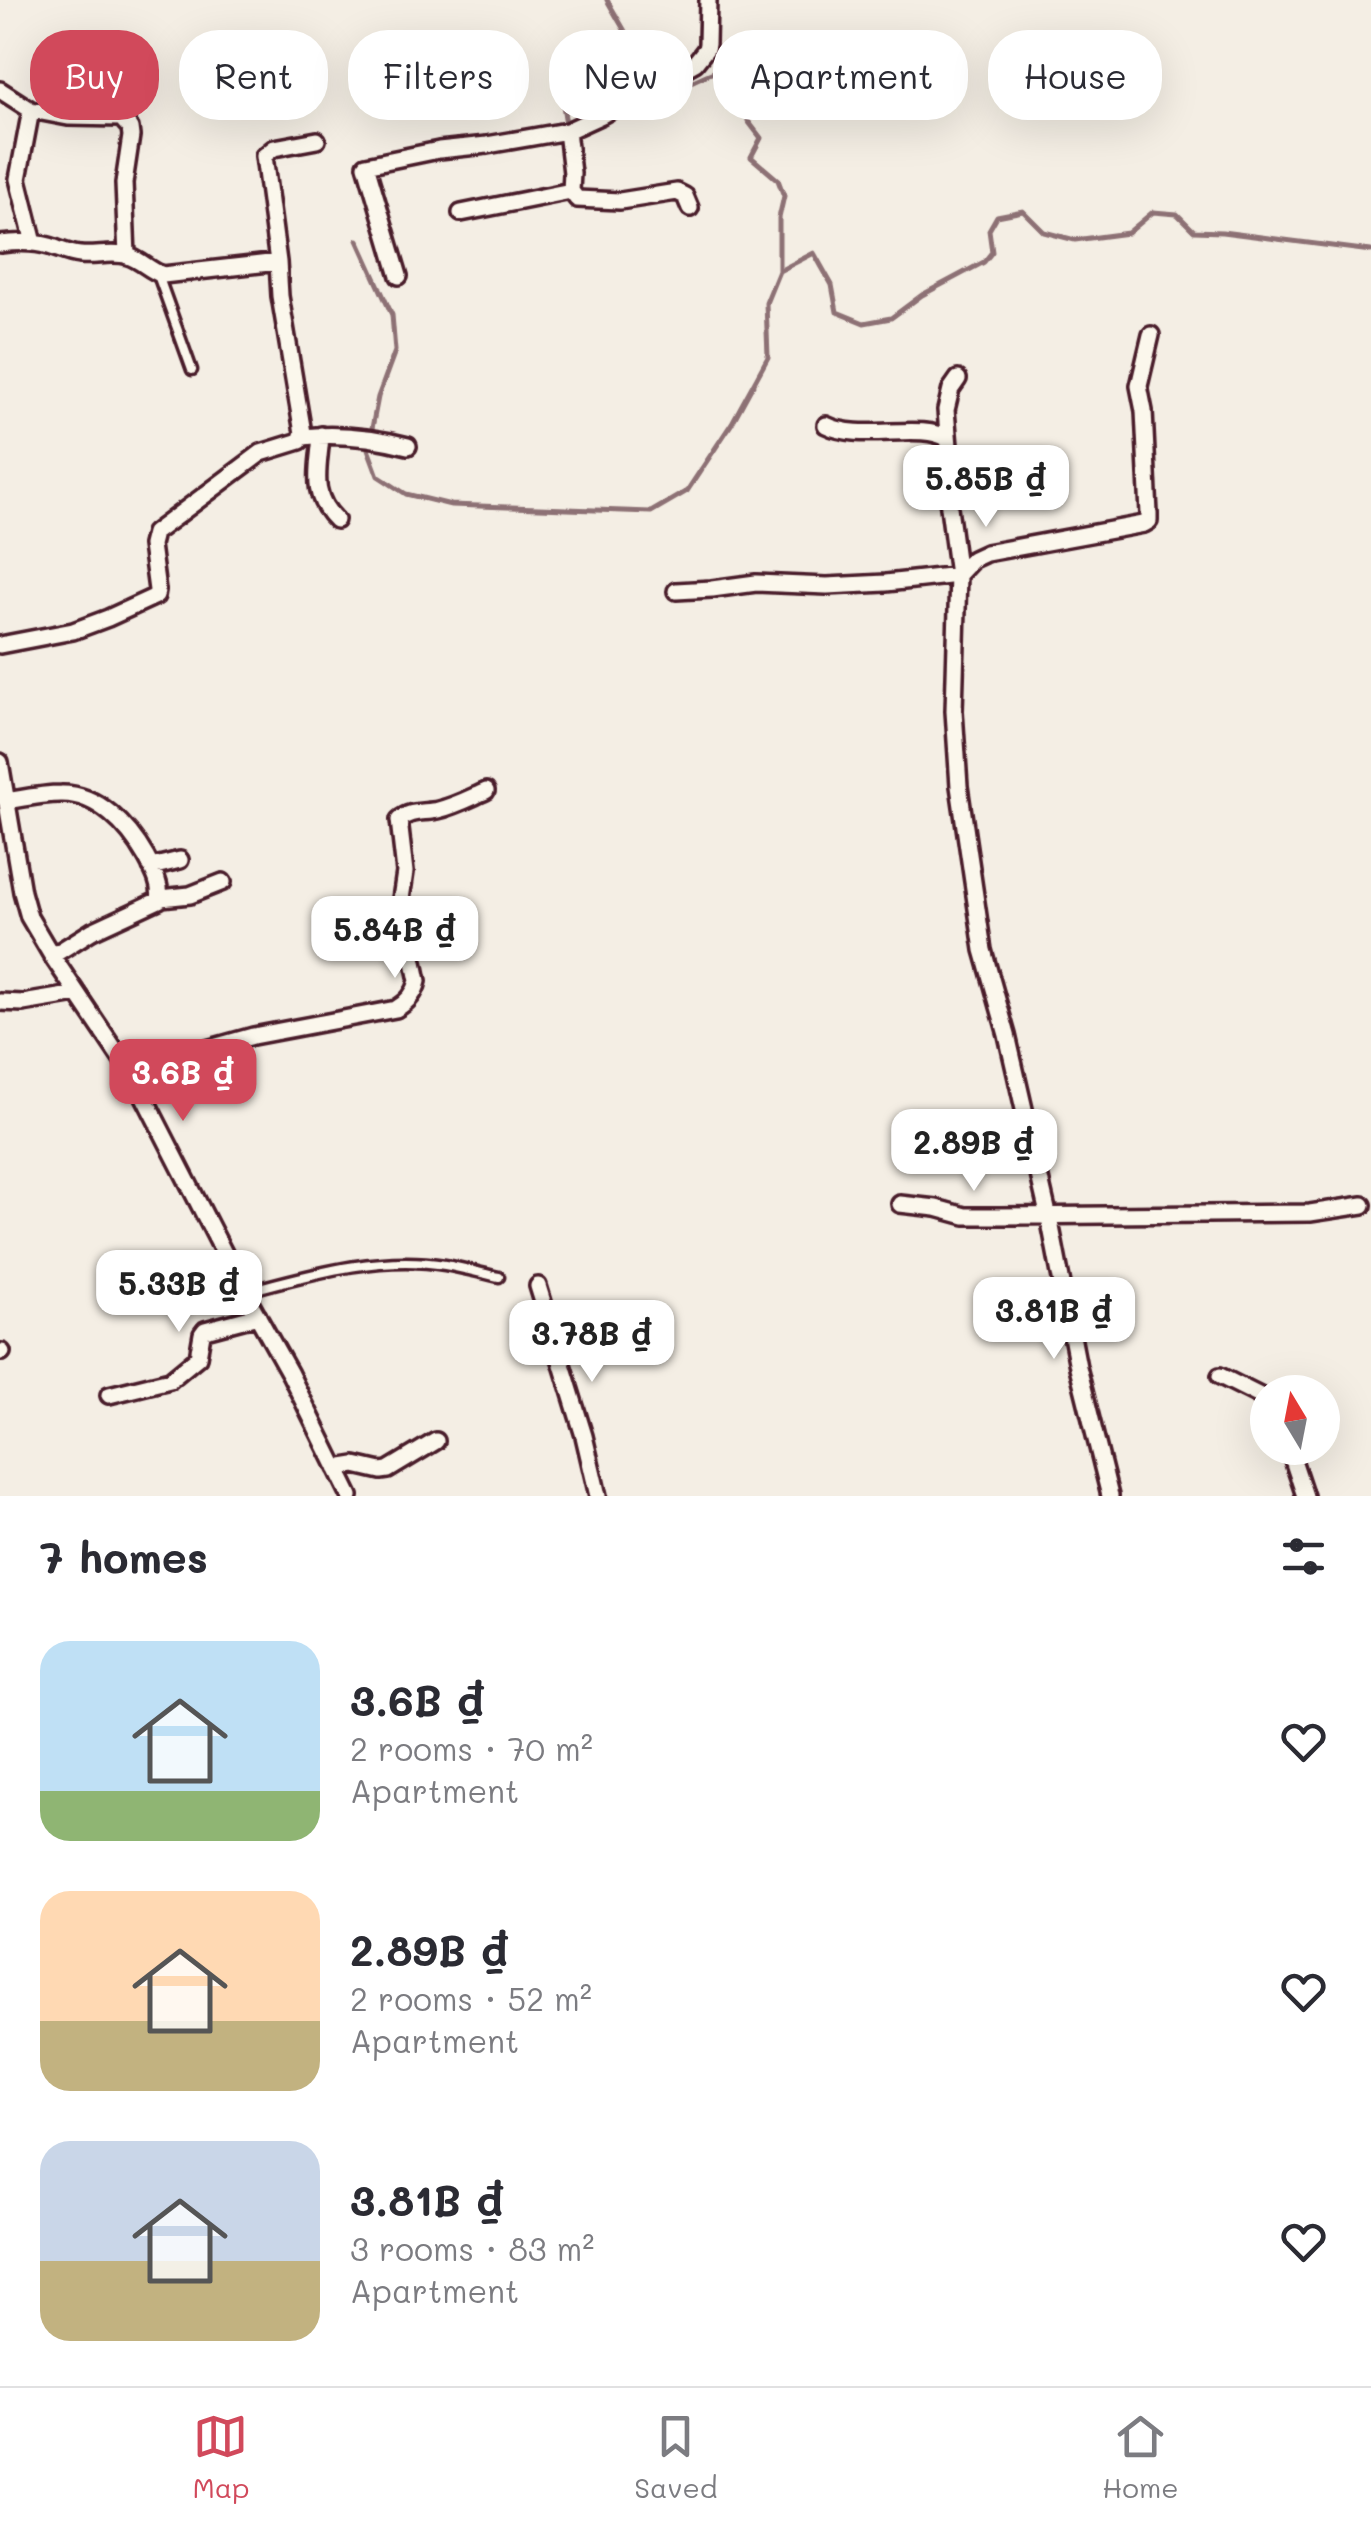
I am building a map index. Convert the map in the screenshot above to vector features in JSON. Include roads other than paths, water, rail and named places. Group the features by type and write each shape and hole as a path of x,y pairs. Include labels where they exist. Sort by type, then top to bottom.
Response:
{"street":[{"path":"399,276 366,165 567,131 602,115 695,62 706,49 708,0"},
{"path":"0,90 30,109"},
{"path":"30,115 18,179 34,243"},
{"path":"124,120 131,136 124,183 127,256"},
{"path":"567,131 572,191 577,199 620,201 677,192 685,196 690,208"},
{"path":"0,645 74,631 156,596 151,545 154,533 261,453 300,441 264,156 274,148 318,140"},
{"path":"461,213 572,191"},
{"path":"0,244 34,243 73,254 127,256 158,275 170,276 278,262"},
{"path":"676,591 756,583 886,583 958,575 980,554 1144,524 1149,521 1139,382 1151,335"},
{"path":"958,379 947,402 947,492 958,575 954,711 958,786 983,950 1008,1035 1078,1367 1110,1496"},
{"path":"826,424 843,432 942,434 948,439"},
{"path":"321,435 316,490 325,509 336,520"},
{"path":"302,436 377,438 408,446"},
{"path":"0,762 26,910 52,956 136,1081 350,1496"},
{"path":"136,1081 186,1055 252,1036 396,1009 404,1004 418,981 401,899 405,872 398,820 410,813 438,810 486,791"},
{"path":"6,801 64,794 102,806 136,840 158,881 161,898"},
{"path":"151,866 180,860"},
{"path":"52,956 92,931 161,898 190,894 222,882"},
{"path":"0,1002 23,1003 77,994"},
{"path":"900,1204 965,1216 1310,1213 1364,1205"},
{"path":"538,1286 584,1436 598,1496"},
{"path":"109,1395 170,1380 198,1357 205,1330 258,1316"},
{"path":"1220,1376 1250,1391"},
{"path":"336,1468 355,1465 388,1470 436,1442"},
{"path":"1295,1465 1305,1496"}],"lane":[{"path":"158,275 192,370"},
{"path":"244,1292 341,1267 401,1262 442,1264 499,1276"}],"waterway":[{"path":"570,123 566,124 557,67 625,49 626,33 607,0"},
{"path":"693,82 740,65 754,84 748,121 761,138 751,157 778,180 784,196 779,218 779,271"},
{"path":"358,240 392,315 395,351 378,397 368,449 378,476 406,494 451,505 651,512 687,491 732,423 768,357 766,303 779,271 814,253 832,285 837,312 864,323 891,318 922,295 984,262 992,252 989,230 997,216 1023,211 1044,232 1075,240 1128,233 1153,212 1177,214 1194,231 1371,251"}]}
